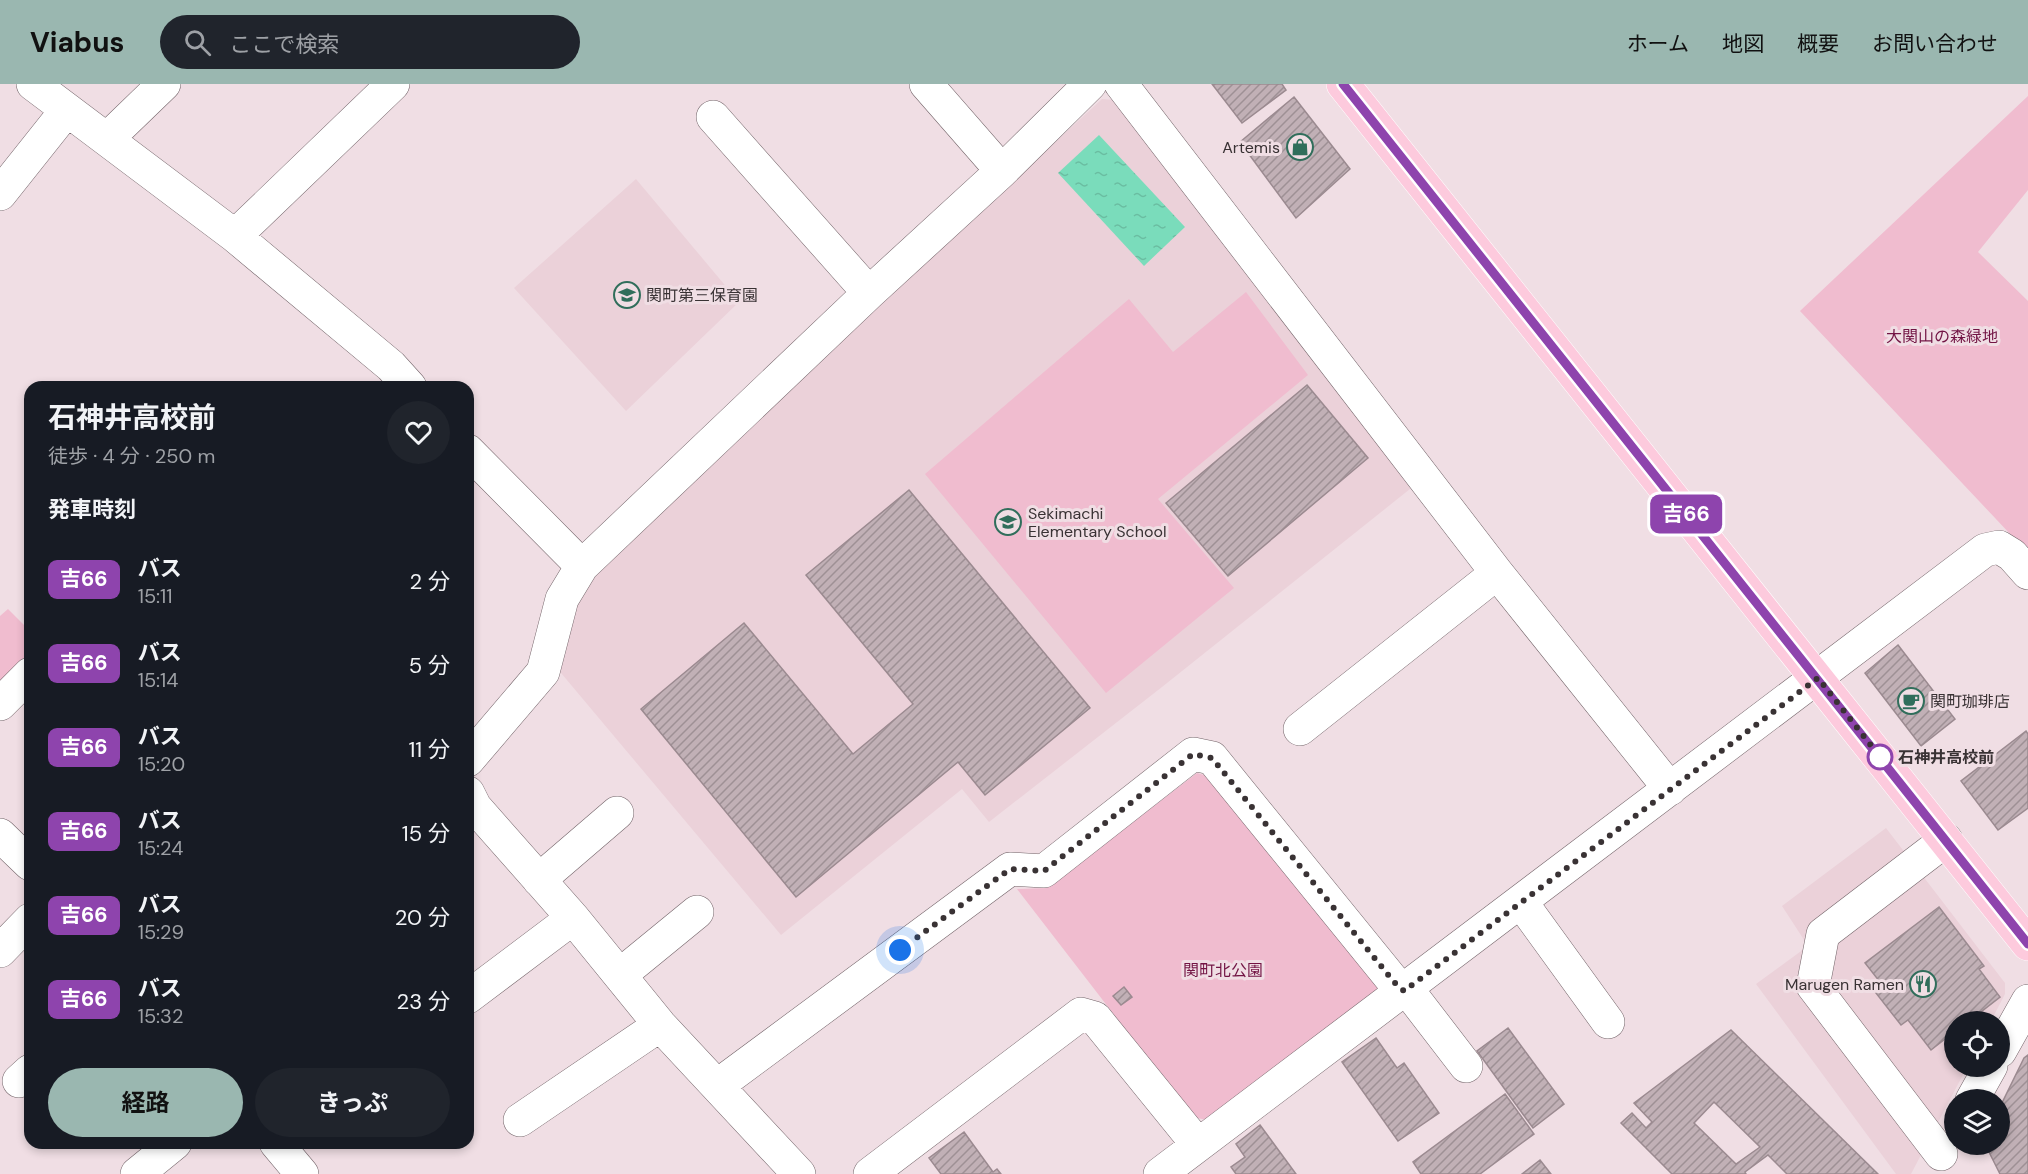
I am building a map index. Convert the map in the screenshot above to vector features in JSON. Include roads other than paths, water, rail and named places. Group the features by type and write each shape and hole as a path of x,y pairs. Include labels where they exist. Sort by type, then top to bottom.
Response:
{"main road":[{"path":"1343,84 2028,944"}],"street":[{"path":"33,84 235,236 391,366 405,381"},
{"path":"107,139 164,84"},
{"path":"235,236 393,84"},
{"path":"926,84 1002,171"},
{"path":"474,753 543,672 562,599 582,566 869,293 1002,171 1090,84"},
{"path":"1121,84 1497,573 1670,789"},
{"path":"0,194 66,111"},
{"path":"712,117 869,293"},
{"path":"474,470 582,566"},
{"path":"1160,1174 1985,550 1999,547 2012,555 2028,573"},
{"path":"1300,729 1497,573"},
{"path":"0,704 24,680"},
{"path":"717,1086 1010,869 1044,871 1193,754 1212,758 1394,982 1413,997 1466,1066"},
{"path":"474,809 573,918 660,1025 799,1174"},
{"path":"539,880 617,813"},
{"path":"0,835 24,858"},
{"path":"1942,1153 1813,986 1823,934 1946,840"},
{"path":"1521,902 1608,1022"},
{"path":"620,975 697,912"},
{"path":"474,993 573,918"},
{"path":"0,951 24,926"},
{"path":"2010,1033 2028,1001"},
{"path":"870,1174 1081,1014 1095,1018 1198,1145"},
{"path":"520,1120 660,1025"},
{"path":"137,1174 168,1149"},
{"path":"281,1149 302,1174"}],"water":[{"path":"1099,135 1185,227 1144,266 1058,173"}],"place":[{"name":"Artemis","path":"1300,147"},
{"name":"関町第三保育園","path":"627,295"},
{"name":"Sekimachi Elementary School","path":"1008,522"},
{"name":"関町珈琲店","path":"1911,701"},
{"name":"石神井高校前","path":"1880,757"},
{"name":"Marugen Ramen","path":"1923,984"}],"park label":[{"name":"大関山の森緑地","path":"1942,336"},
{"name":"関町北公園","path":"1223,970"}]}
